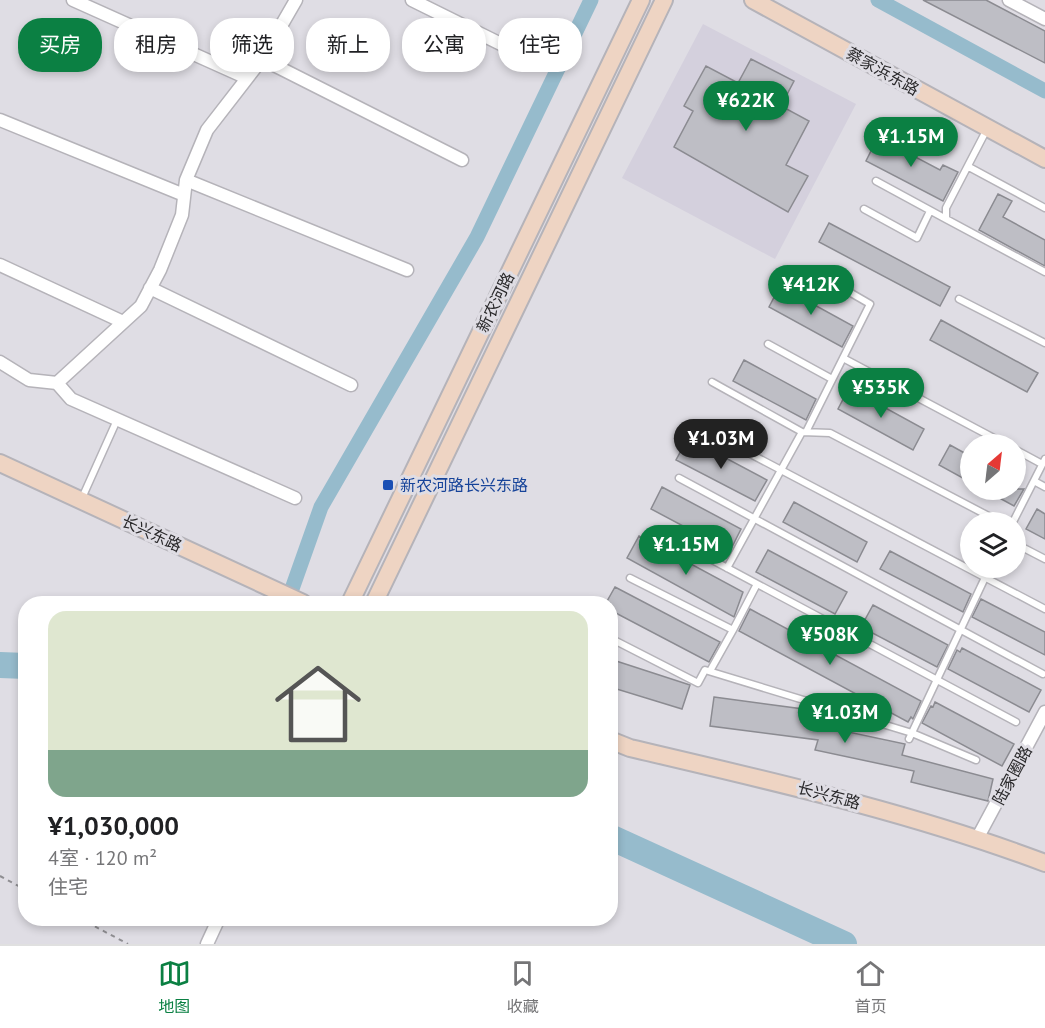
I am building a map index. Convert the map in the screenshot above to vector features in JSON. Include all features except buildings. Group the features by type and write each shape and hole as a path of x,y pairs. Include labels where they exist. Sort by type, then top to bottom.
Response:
{"street":[{"path":"73,0 247,78"},
{"path":"286,18 296,0"},
{"path":"412,0 498,43"},
{"name":"新农河路","path":"353,596 641,0"},
{"name":"新农河路","path":"377,596 664,0"},
{"name":"蔡家浜东路","path":"753,0 1045,159"},
{"path":"1009,0 1045,19"},
{"path":"0,362 29,380 57,382 141,306 182,215 186,180 207,130 252,72"},
{"path":"288,72 462,160"},
{"path":"0,120 184,195"},
{"path":"186,180 407,270"},
{"path":"0,265 123,322"},
{"path":"150,288 351,385"},
{"path":"57,382 71,399 295,498"},
{"name":"长兴东路","path":"0,463 288,596"},
{"name":"陆家圈路","path":"978,837 1045,712"},
{"name":"长兴东路","path":"618,743 630,748 805,788 978,837 1045,863"},
{"path":"207,944 215,926"}],"lane":[{"path":"946,219 946,208 987,128"},
{"path":"969,167 1045,208"},
{"path":"876,181 1045,272"},
{"path":"864,209 917,238 930,211"},
{"path":"727,568 780,470 804,432 870,304 851,293 837,277 809,274"},
{"path":"958,299 1045,343"},
{"path":"768,344 832,379"},
{"path":"843,358 986,434"},
{"path":"712,382 804,432 830,433 981,512"},
{"path":"81,500 118,420"},
{"path":"705,430 960,564"},
{"path":"1017,512 1044,461 1026,454"},
{"path":"679,478 1043,674"},
{"path":"1034,481 1045,487"},
{"path":"658,531 1016,722"},
{"path":"1026,549 1045,559"},
{"path":"630,578 733,630"},
{"path":"911,736 985,578"},
{"path":"987,578 1045,609"},
{"path":"710,671 758,584"},
{"path":"618,642 698,683 705,669 911,736 976,760"}],"path":[{"path":"0,876 18,886"},
{"path":"94,926 128,944"}],"shaded area":[{"path":"703,24 856,104 775,259 622,178"}],"waterway":[{"path":"289,596 321,507 477,237 591,0"},
{"path":"878,0 1045,91"},
{"path":"0,665 18,666"},
{"path":"618,841 844,944"}],"place":[{"name":"新农河路长兴东路","path":"388,485"}]}
